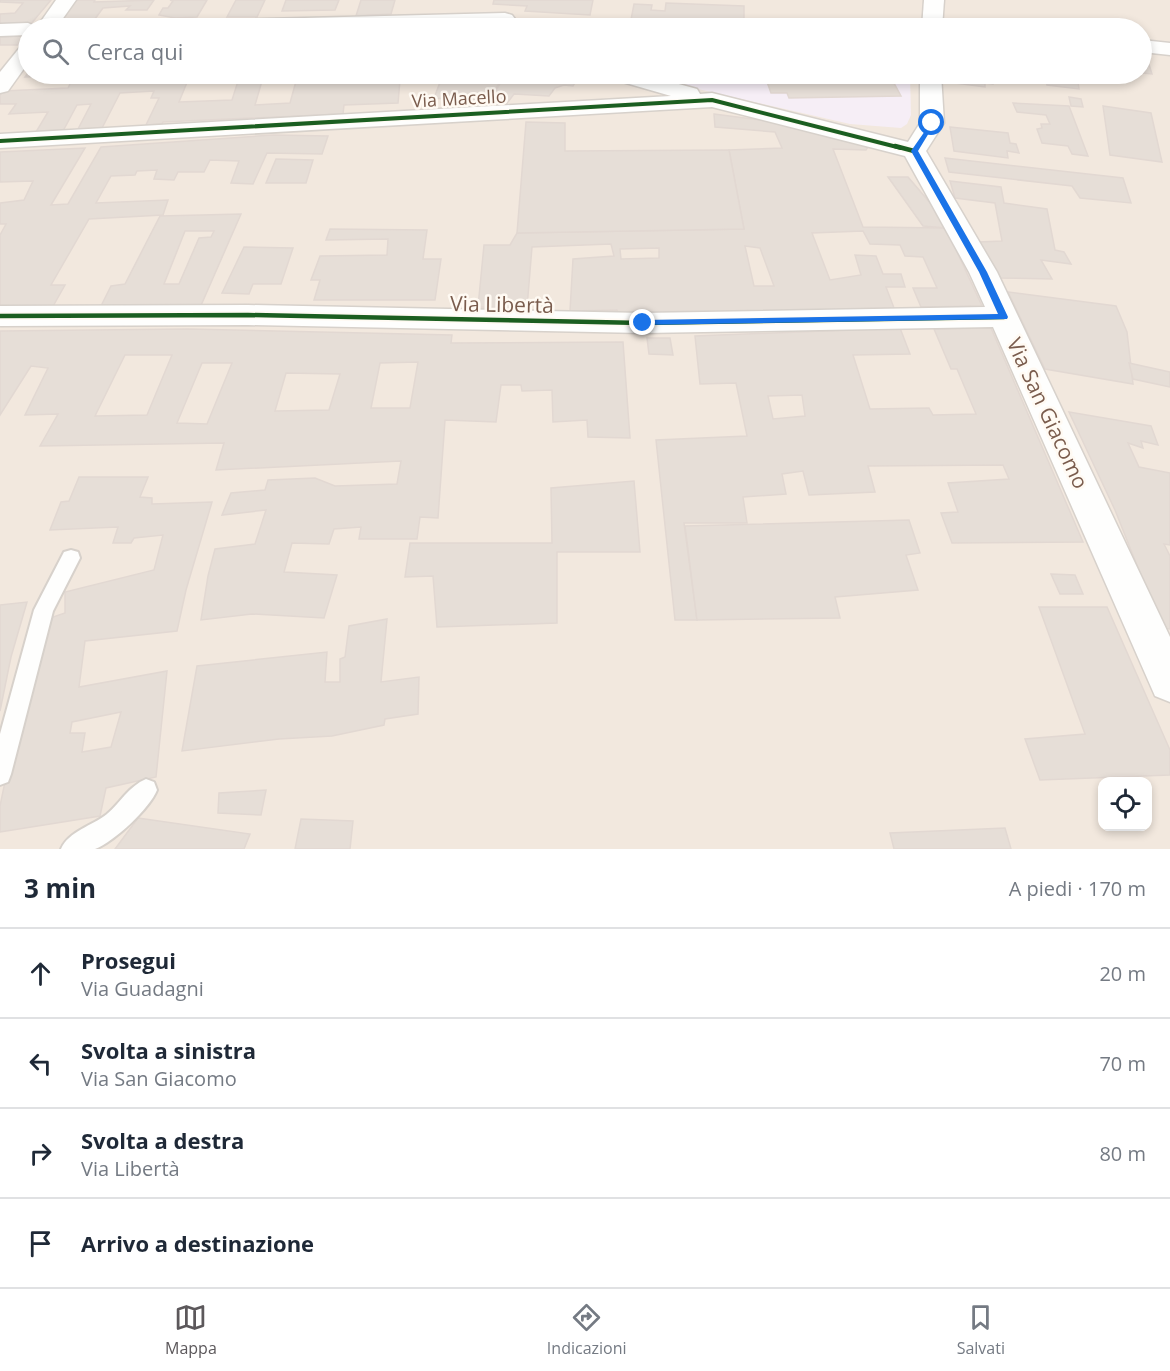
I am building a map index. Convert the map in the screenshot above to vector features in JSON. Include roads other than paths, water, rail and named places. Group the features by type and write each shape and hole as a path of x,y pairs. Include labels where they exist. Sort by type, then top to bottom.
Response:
{"street":[{"path":"53,18 66,0"},
{"path":"467,0 503,18"},
{"path":"933,18 934,0"},
{"path":"0,30 18,29"},
{"path":"1152,47 1170,49"},
{"path":"0,86 18,63"},
{"path":"655,84 712,100"},
{"path":"914,151 932,123 931,84"},
{"name":"Via Macello","path":"0,141 712,100 914,151"},
{"name":"Via San Giacomo","path":"914,151 983,272 1170,682"},
{"name":"Via Libertà","path":"0,316 248,315 643,323 1004,317"}],"lane":[{"path":"0,774 44,610 70,558"},
{"path":"73,849 114,823 146,790"}]}
